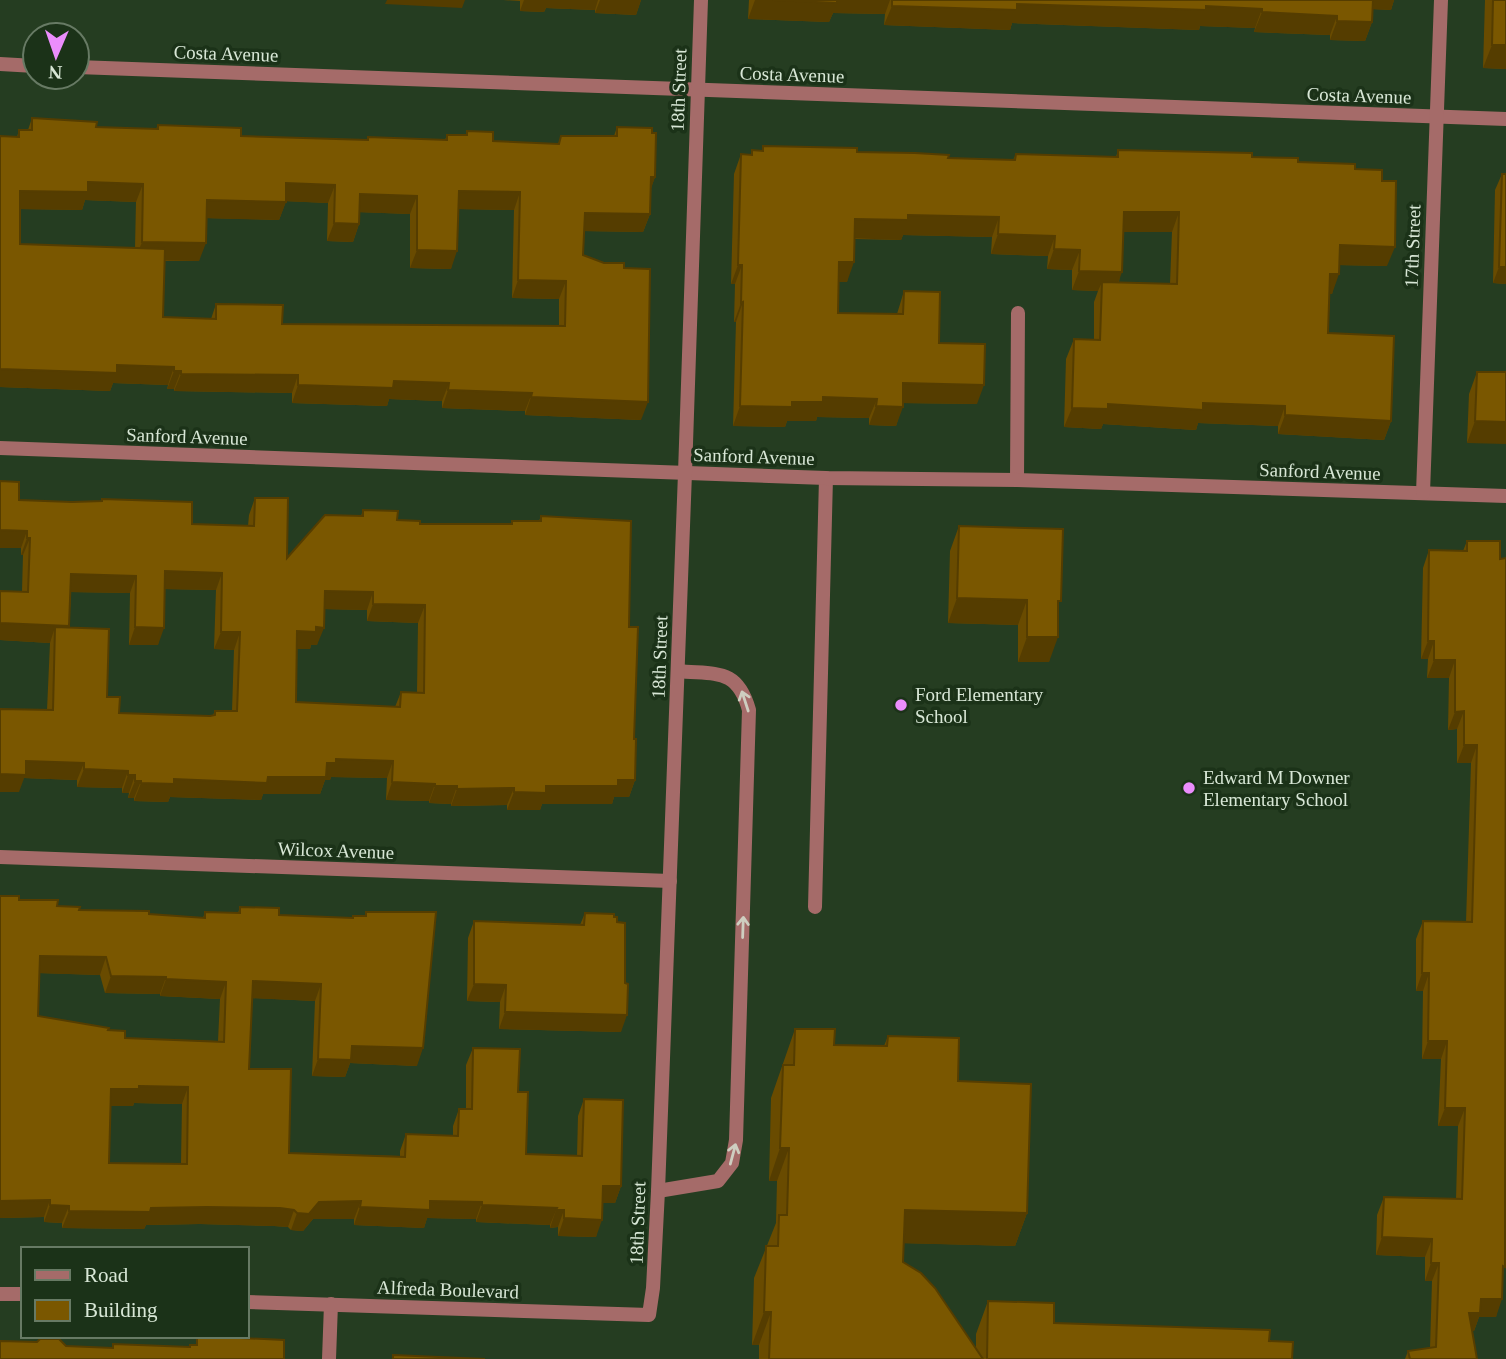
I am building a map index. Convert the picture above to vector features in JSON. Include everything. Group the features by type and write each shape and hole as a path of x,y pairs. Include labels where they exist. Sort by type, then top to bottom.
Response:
{"street":[{"name":"18th Street","path":"649,1315 658,1191 701,0"},
{"name":"17th Street","path":"1423,493 1441,0"},
{"path":"0,64 21,65"},
{"name":"Costa Avenue","path":"91,68 1506,119"},
{"path":"1017,480 1018,313"},
{"name":"Sanford Avenue","path":"0,448 826,478 1017,480 1506,496"},
{"path":"815,907 826,478"},
{"path":"658,1191 718,1181 732,1163 736,1140 749,710 744,692 729,676 678,671"},
{"name":"Wilcox Avenue","path":"0,858 670,881"},
{"path":"0,1294 21,1294"},
{"name":"Alfreda Boulevard","path":"248,1301 649,1315"},
{"path":"329,1359 331,1304"}],"building":[{"path":"773,0 837,0 837,3"},
{"path":"892,0 1373,0 1372,22 1337,21 1337,16 1206,6 1206,10 1017,4 1017,10 892,6"},
{"path":"1493,0 1506,0 1506,45 1492,45"},
{"path":"32,118 97,122 96,127 158,129 158,125 241,128 241,136 368,140 368,137 447,140 447,135 467,135 467,131 493,132 493,141 559,144 561,136 617,136 617,127 652,128 652,133 656,133 655,177 651,177 650,214 585,213 583,255 604,263 624,263 624,268 650,269 648,402 448,390 449,383 394,381 393,388 298,385 298,375 181,374 181,371 174,371 174,367 117,365 117,373 0,369 0,136 19,137 19,130 32,130","holes":["88,182 143,184 142,242 206,243 207,200 286,202 286,183 335,185 334,223 359,224 360,194 417,196 417,250 457,251 459,191 520,192 518,280 566,281 565,326 282,324 283,305 216,304 216,319 163,317 165,249 20,244 20,191 88,192"]},
{"path":"763,146 857,148 857,152 1015,160 1016,154 1118,157 1118,150 1252,153 1252,157 1298,158 1298,162 1355,164 1355,169 1382,170 1382,181 1396,181 1395,247 1340,245 1339,274 1330,274 1328,333 1394,336 1391,421 1285,415 1285,406 1203,403 1203,410 1108,404 1108,409 1072,408 1074,339 1100,340 1102,282 1177,284 1179,212 1124,212 1122,272 1079,271 1080,250 1054,249 1055,236 998,234 999,217 908,215 908,220 855,219 854,262 839,262 838,313 903,314 904,291 940,292 939,343 985,344 984,385 903,383 903,407 876,406 877,399 823,397 823,402 792,402 792,407 740,406 743,302 741,303 742,265 738,265 741,154 752,155 752,150 763,151"},
{"path":"1502,174 1506,174 1506,267 1499,267"},
{"path":"1477,372 1506,372 1506,422 1475,421"},
{"path":"0,481 19,482 19,500 192,502 192,524 254,526 255,498 288,498 287,558 325,515 363,516 363,510 398,511 397,520 420,521 420,524 512,524 512,521 541,521 541,516 631,521 629,627 638,627 635,780 618,780 618,786 546,786 546,793 514,792 514,788 457,789 457,786 392,782 393,761 336,759 336,763 327,763 326,777 268,777 267,783 174,779 174,784 141,783 135,781 135,775 128,775 128,771 84,769 84,763 26,761 26,775 0,774 0,709 53,710 55,627 109,629 107,697 120,697 119,713 210,716 215,715 215,711 237,711 240,632 221,632 222,573 165,571 164,628 135,627 136,576 71,574 69,626 0,623 0,591 28,592 30,538 27,538 27,531 0,530","holes":["325,591 373,592 373,604 425,605 424,693 401,692 400,707 296,702 297,631 316,632 316,627 324,628"]},
{"path":"959,526 1063,529 1058,637 1027,637 1027,600 957,598"},
{"path":"1467,541 1500,541 1500,559 1506,558 1505,1267 1503,1266 1502,1299 1481,1299 1480,1313 1469,1313 1477,1359 1410,1359 1408,1351 1436,1347 1439,1263 1431,1263 1432,1239 1382,1237 1384,1197 1462,1199 1465,1108 1445,1108 1447,1041 1428,1041 1429,973 1422,973 1423,921 1472,922 1477,745 1464,745 1464,711 1455,712 1455,660 1434,660 1434,641 1428,641 1429,550 1467,551"},
{"path":"0,896 19,896 19,900 58,900 57,906 80,907 79,910 149,911 149,914 205,918 205,912 240,913 240,907 279,908 279,915 353,918 366,916 366,912 436,912 423,1048 352,1046 351,1060 318,1059 321,984 253,981 249,1069 291,1069 289,1153 405,1157 406,1134 458,1136 459,1109 472,1109 473,1048 520,1049 518,1092 528,1092 526,1154 582,1156 584,1099 623,1100 621,1186 603,1186 602,1220 564,1218 564,1210 556,1210 557,1208 482,1205 482,1202 430,1201 430,1210 360,1207 361,1201 319,1202 309,1214 280,1208 207,1207 151,1208 150,1212 69,1211 69,1206 50,1205 50,1200 0,1201","holes":["40,956 106,957 111,976 226,982 224,1042 125,1038 125,1031 38,1016","139,1086 188,1087 187,1164 109,1163 111,1089 139,1089"]},
{"path":"585,913 614,914 617,922 625,923 627,1015 505,1012 506,985 474,984 474,921 584,925"},
{"path":"795,1029 835,1029 834,1045 887,1046 888,1036 959,1038 958,1081 1031,1084 1027,1213 905,1210 903,1262 921,1273 935,1288 983,1359 769,1359 771,1312 764,1312 766,1246 778,1246 779,1215 787,1215 789,1148 780,1148 783,1065 794,1065"},
{"path":"988,1301 1054,1303 1054,1323 1270,1330 1269,1341 1293,1342 1292,1359 987,1359"},
{"path":"197,1338 284,1340 284,1359 0,1359 0,1341 37,1342 40,1339 59,1339 66,1346 113,1348 113,1344 197,1345"},
{"path":"393,1355 485,1359 393,1359"}],"place":[{"name":"Ford Elementary School","path":"901,705"},
{"name":"Edward M Downer Elementary School","path":"1189,788"}]}
